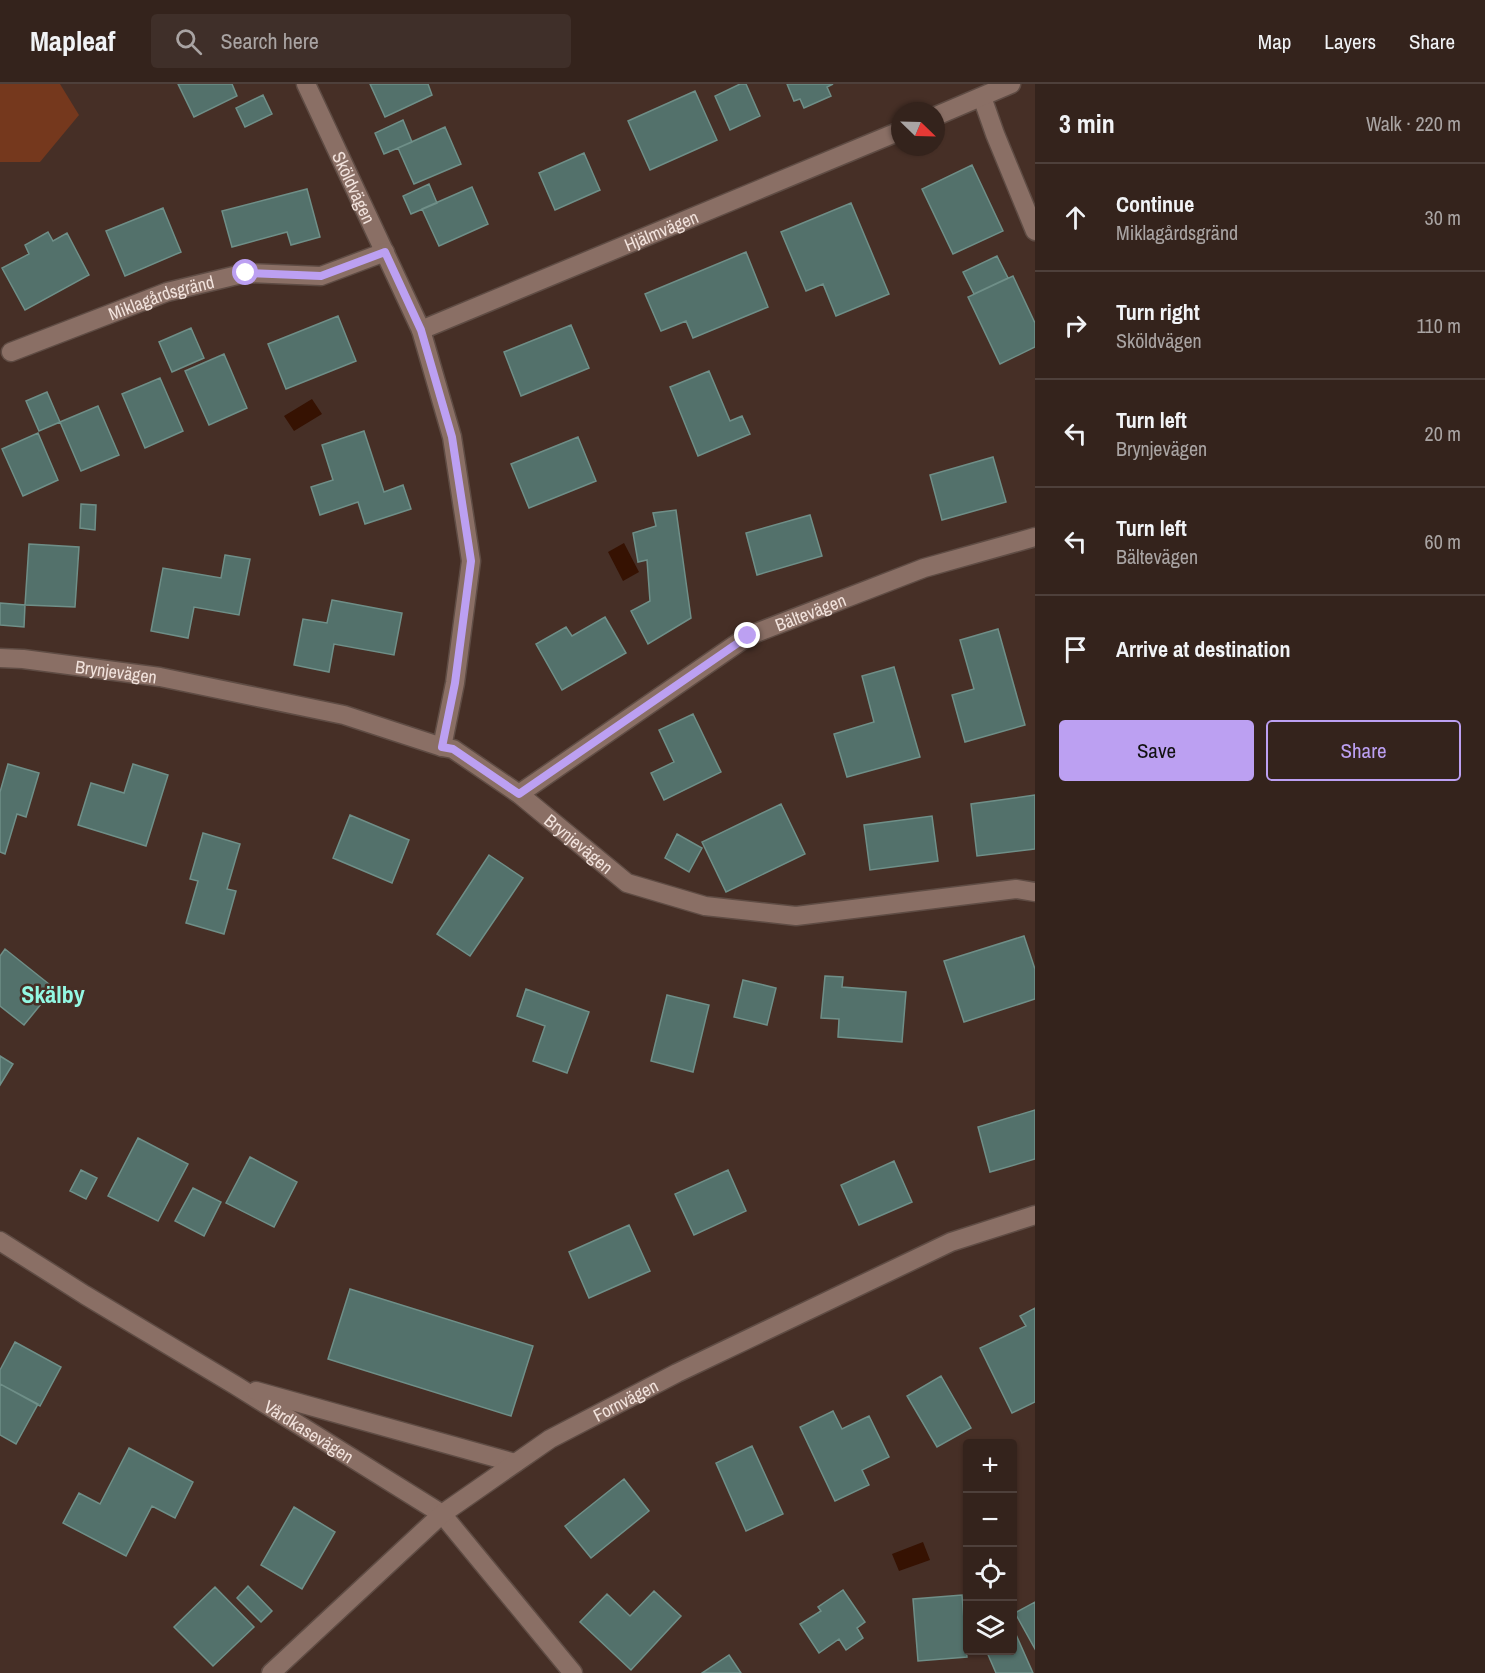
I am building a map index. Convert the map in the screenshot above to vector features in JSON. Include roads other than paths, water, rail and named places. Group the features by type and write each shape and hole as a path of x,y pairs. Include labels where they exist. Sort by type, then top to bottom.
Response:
{"street":[{"name":"Sköldvägen","path":"306,84 421,330 452,437 471,561 455,683 442,747"},
{"path":"945,112 1011,84"},
{"path":"982,97 1035,231"},
{"name":"Hjälmvägen","path":"421,330 891,135"},
{"name":"Miklagårdsgränd","path":"11,352 167,292 246,273 321,276 385,252"},
{"name":"Bältevägen","path":"519,794 748,636 924,568 1035,537"},
{"name":"Brynjevägen","path":"0,658 23,659 171,679 344,714 453,749 519,794 627,882 705,906 795,916 1016,889 1035,892"},
{"name":"Fornvägen","path":"271,1673 442,1514 550,1439 687,1368 951,1242 1035,1215"},
{"name":"Vårdkasevägen","path":"0,1241 442,1514 573,1673"},
{"path":"235,1385 515,1463"}],"district":[{"name":"Skälby","path":"53,994"}]}
